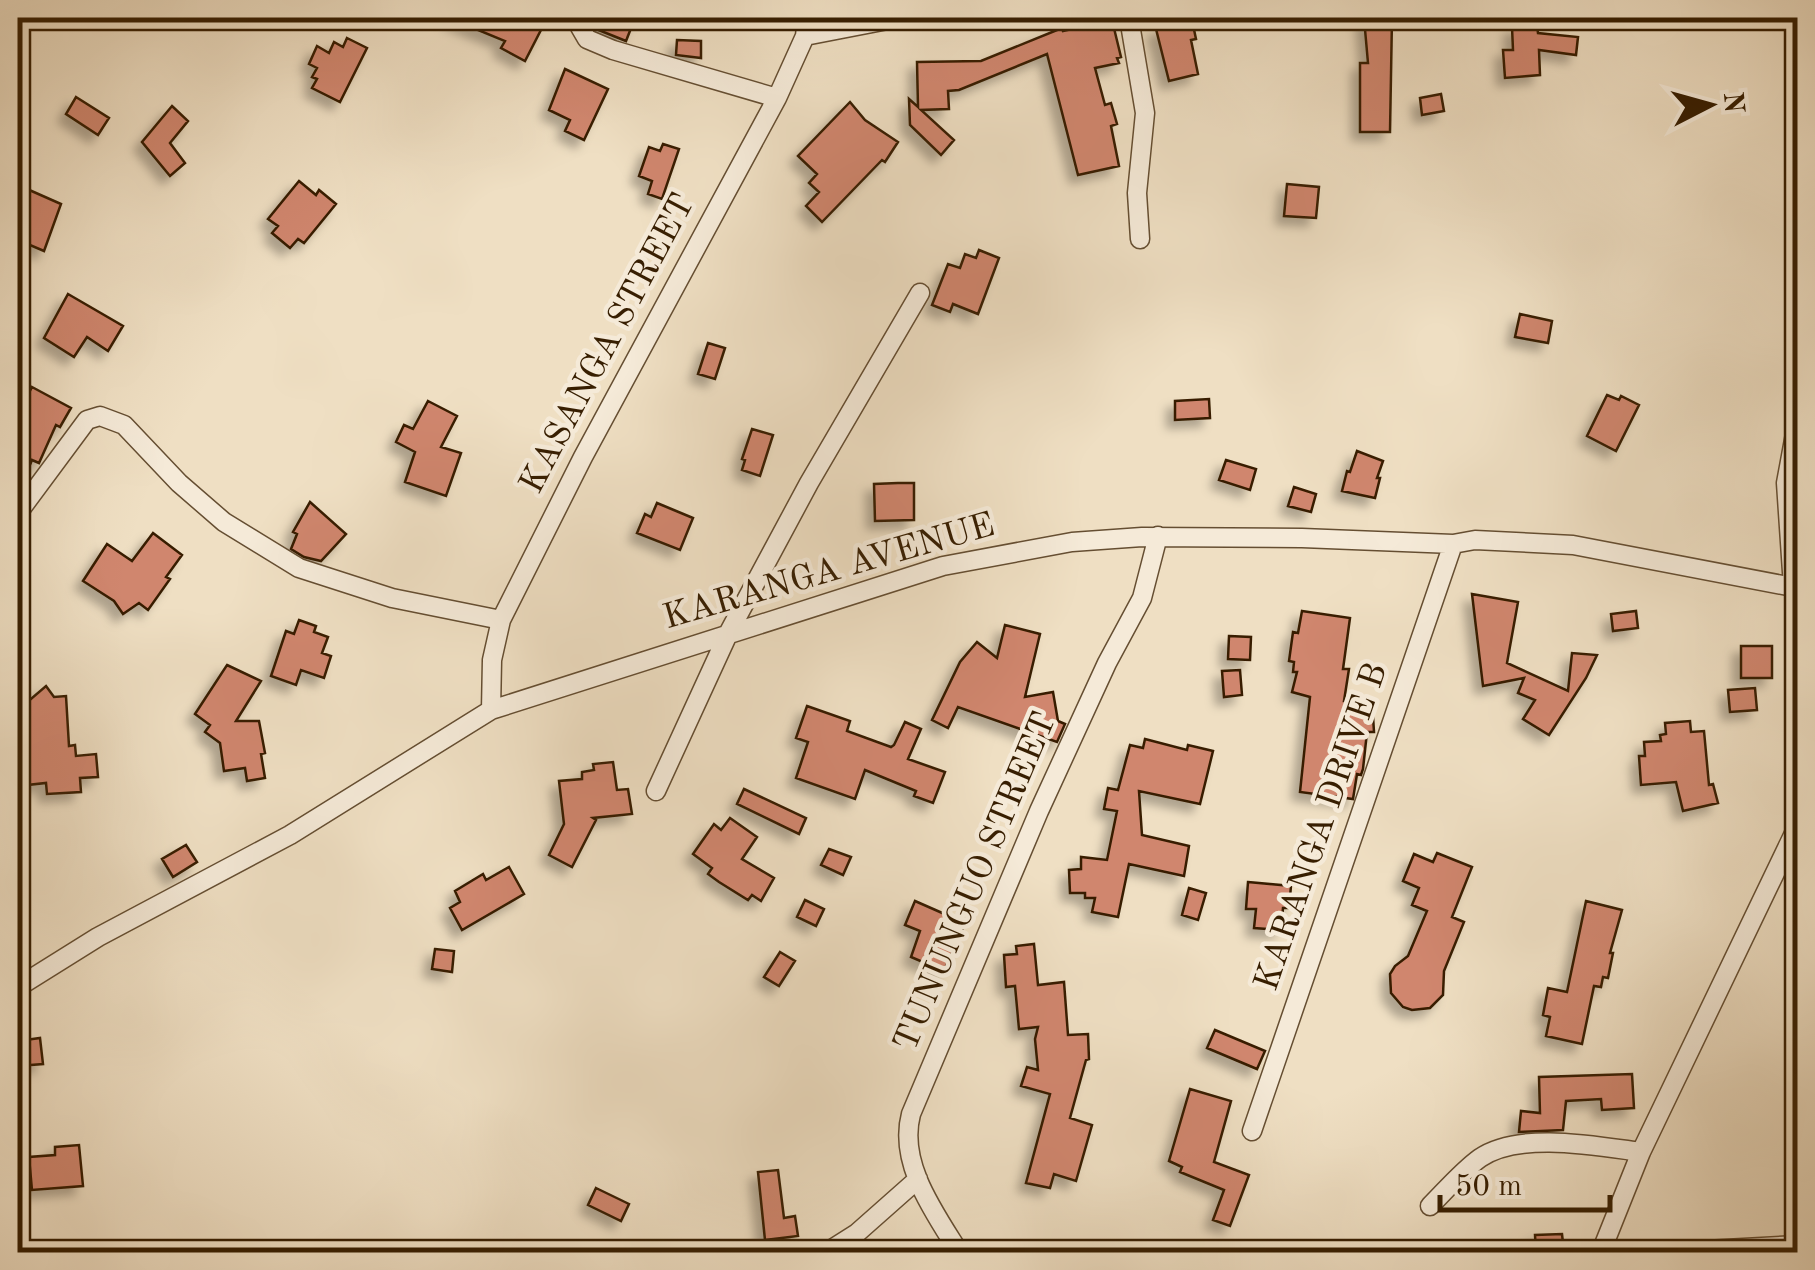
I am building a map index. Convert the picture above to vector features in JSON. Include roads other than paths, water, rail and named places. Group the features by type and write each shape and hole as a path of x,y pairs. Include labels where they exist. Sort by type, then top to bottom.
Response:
{"street":[{"path":"580,18 587,39 777,98"},
{"path":"806,26 898,18"},
{"path":"1130,18 1145,113 1137,193 1140,239"},
{"name":"KASANGA STREET","path":"491,710 492,660 501,620 591,442 777,98 806,26"},
{"path":"656,791 729,632 809,483 920,293"},
{"path":"18,513 23,493 87,420 100,416 124,425 179,483 224,522 299,568 392,598 501,620"},
{"path":"1795,588 1786,484 1798,418"},
{"name":"KARANGA AVENUE","path":"18,987 98,936 290,835 491,710 958,562 1072,542 1158,536 1453,544 1474,540 1573,545 1795,588"},
{"name":"TUNUNGUO STREET","path":"959,1252 918,1179 907,1145 911,1114 1039,810 1107,663 1142,598 1158,536"},
{"name":"KARANGA DRIVE B","path":"1252,1131 1453,544"},
{"path":"1601,1252 1640,1152 1798,824"},
{"path":"1430,1206 1482,1156 1520,1144 1578,1144 1640,1152"},
{"path":"827,1252 856,1233 918,1179"},
{"path":"1670,1252 1798,1245"},
{"path":"18,1248 46,1252"}]}
